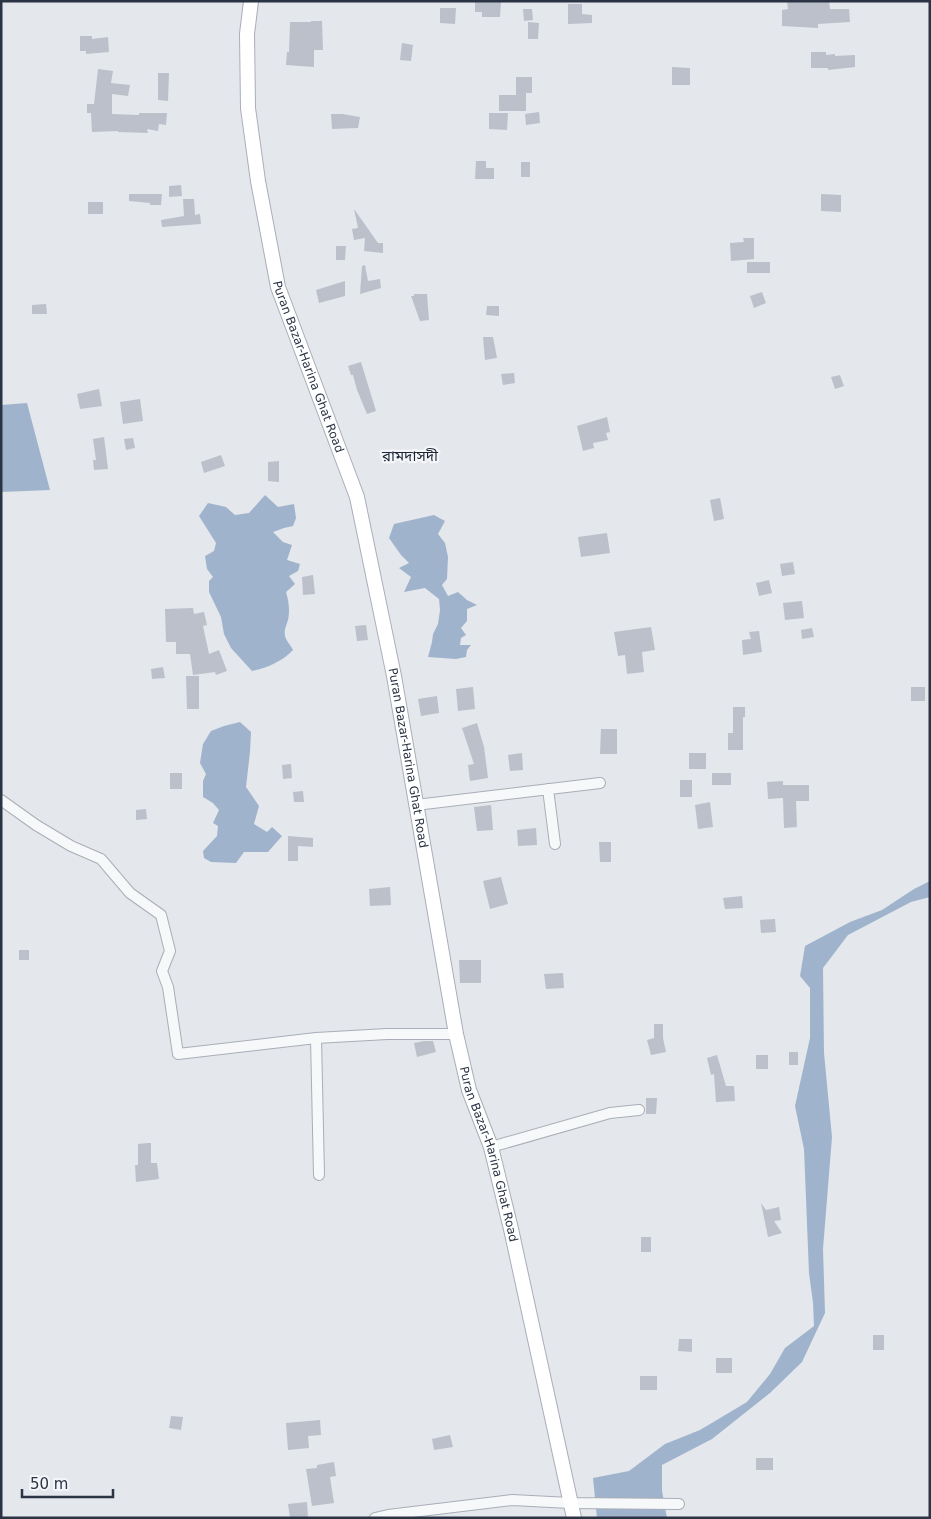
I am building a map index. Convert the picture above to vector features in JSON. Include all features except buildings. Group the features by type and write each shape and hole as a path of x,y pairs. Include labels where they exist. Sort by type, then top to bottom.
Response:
{"main road":[{"name":"Puran Bazar-Harina Ghat Road","path":"251,1 247,34 248,108 258,181 278,287 357,497 394,676 456,1034 468,1090 490,1148 511,1229 574,1518"}],"street":[{"path":"416,805 600,783"},
{"path":"548,789 554,844"},
{"path":"1,800 71,846 101,859 130,893 160,915 170,951 162,971 168,987 178,1054 316,1038 387,1034 456,1034"},
{"path":"316,1038 319,1175"},
{"path":"490,1148 610,1113 639,1110"},
{"path":"375,1518 512,1500 570,1503 679,1504"}],"water":[{"path":"27,403 50,490 1,492 1,405"},
{"path":"265,495 278,507 294,504 296,518 293,526 273,532 283,542 292,545 287,560 300,564 298,571 289,576 295,584 286,592 289,610 285,636 293,650 274,664 252,671 231,648 224,634 221,617 209,592 209,581 213,577 207,569 205,556 214,551 216,543 199,516 208,503 226,507 235,515 249,513"},
{"path":"434,515 445,521 438,534 445,543 448,557 447,579 442,585 448,596 458,592 467,600 477,605 467,609 467,621 461,628 466,635 461,638 460,645 471,645 467,650 466,657 456,659 428,657 433,634 438,624 439,599 425,588 404,592 411,577 399,568 409,563 389,538 394,524"},
{"path":"240,722 251,732 246,787 259,806 254,824 267,832 272,827 282,836 268,852 244,852 236,863 211,862 204,858 203,851 217,836 218,826 213,823 219,810 213,803 203,797 203,781 206,774 200,763 203,744 211,731"},
{"path":"930,881 930,897 911,902 848,935 823,968 824,1053 832,1137 823,1249 825,1313 802,1362 770,1393 712,1439 662,1465 662,1491 667,1518 597,1518 593,1478 629,1471 665,1444 700,1430 747,1402 770,1374 785,1348 814,1326 809,1273 804,1149 795,1106 810,1038 810,988 800,976 805,946 850,922 882,910"}],"district":[{"name":"রামদাসদী","path":"410,456"}]}
